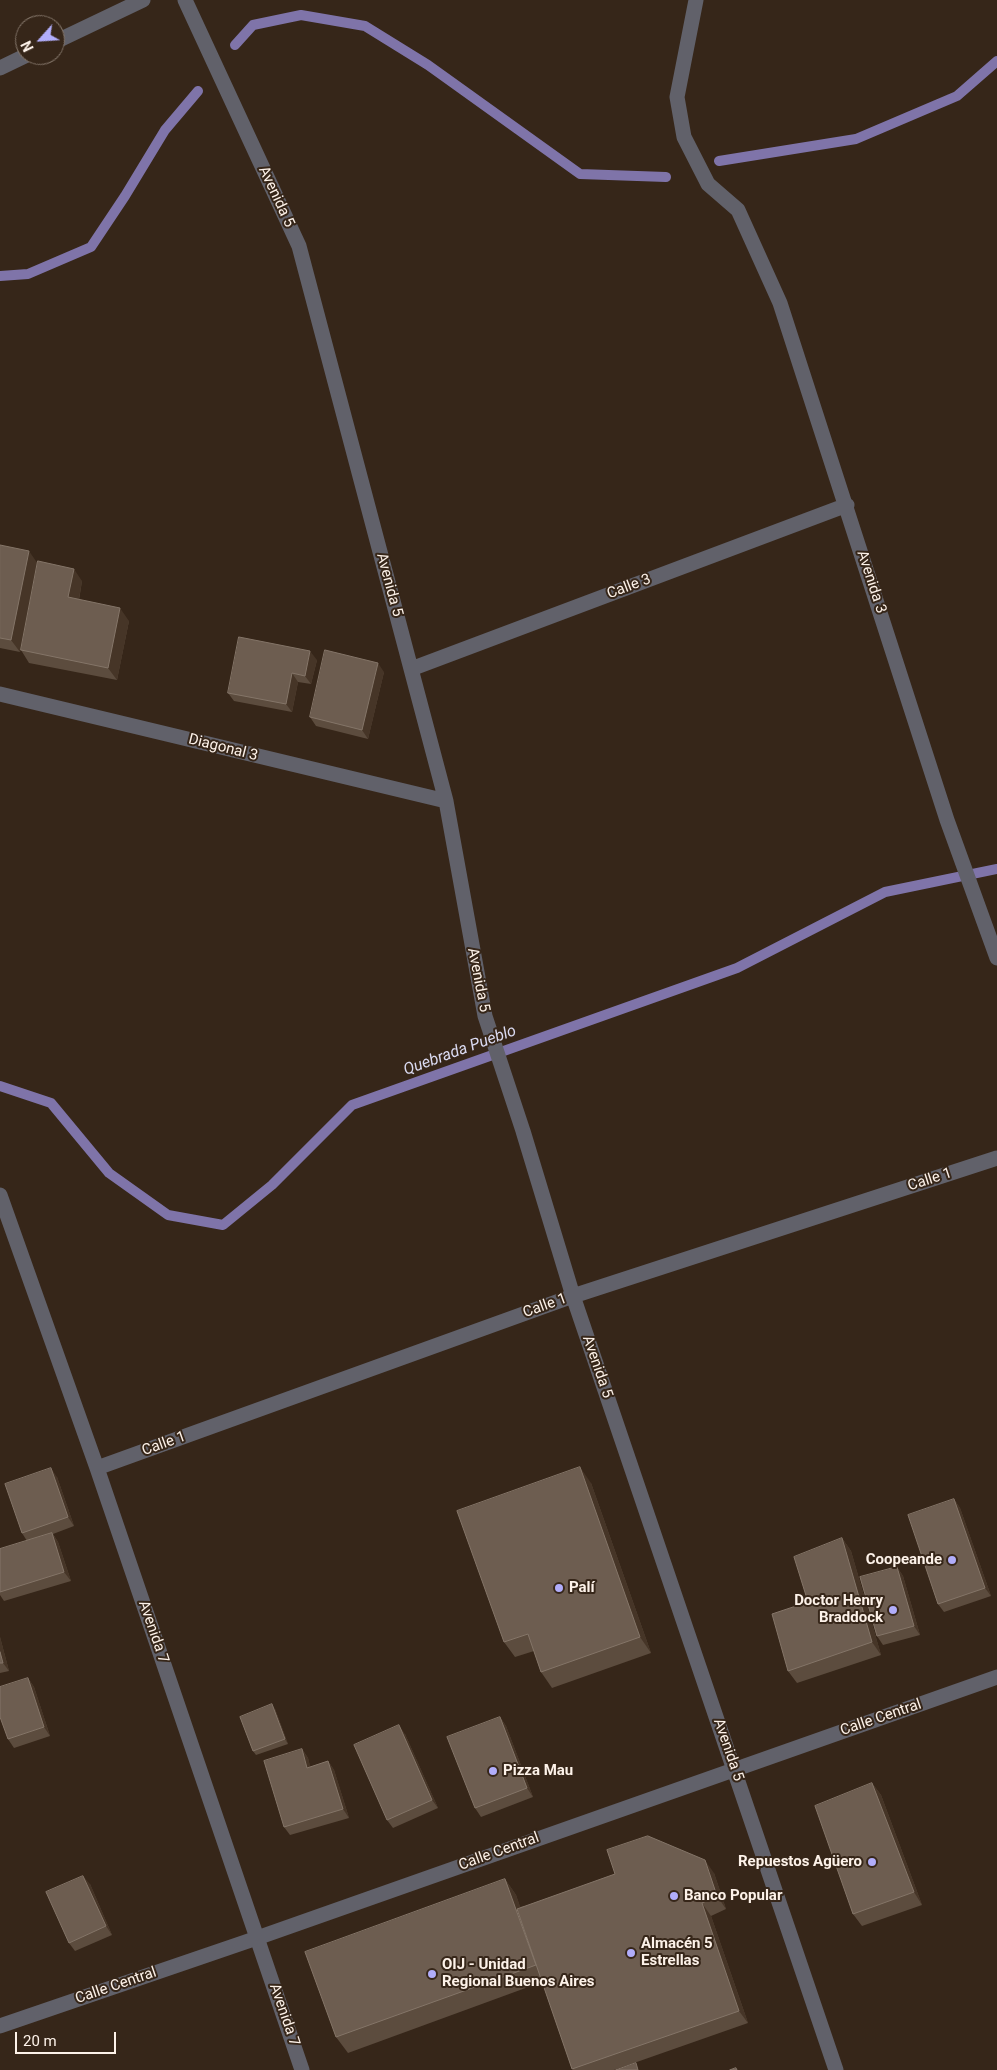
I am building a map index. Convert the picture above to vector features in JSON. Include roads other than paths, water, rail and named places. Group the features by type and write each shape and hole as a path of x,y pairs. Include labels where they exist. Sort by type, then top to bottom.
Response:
{"street":[{"path":"65,37 143,0"},
{"name":"Avenida 5","path":"185,0 299,246 446,801 485,1016 573,1296 836,2070"},
{"name":"Avenida 3","path":"696,0 677,97 684,137 708,184 738,210 780,303 947,820 997,958"},
{"path":"0,68 15,61"},
{"name":"Calle 3","path":"411,670 847,506"},
{"name":"Diagonal 3","path":"0,694 446,801"},
{"name":"Calle 1","path":"98,1468 573,1296 997,1158"},
{"name":"Avenida 7","path":"0,1195 98,1468 302,2070"},
{"name":"Calle Central","path":"0,2026 257,1938 997,1678"}],"waterway":[{"path":"235,45 253,25 301,15 365,26 428,65 580,174 666,177"},
{"path":"719,161 856,139 957,96 997,61"},
{"path":"0,276 28,274 91,247 165,130 198,91"},
{"name":"Quebrada Pueblo","path":"0,1086 51,1103 109,1173 168,1215 223,1225 272,1185 352,1105 737,968 885,892 997,869"}],"place":[{"name":"Coopeande","path":"952,1560"},
{"name":"Palí","path":"559,1588"},
{"name":"Doctor Henry Braddock","path":"893,1610"},
{"name":"Pizza Mau","path":"493,1771"},
{"name":"Repuestos Agüero","path":"872,1862"},
{"name":"Banco Popular","path":"674,1896"},
{"name":"Almacén 5 Estrellas","path":"631,1953"},
{"name":"OIJ - Unidad Regional Buenos Aires","path":"432,1974"}]}
